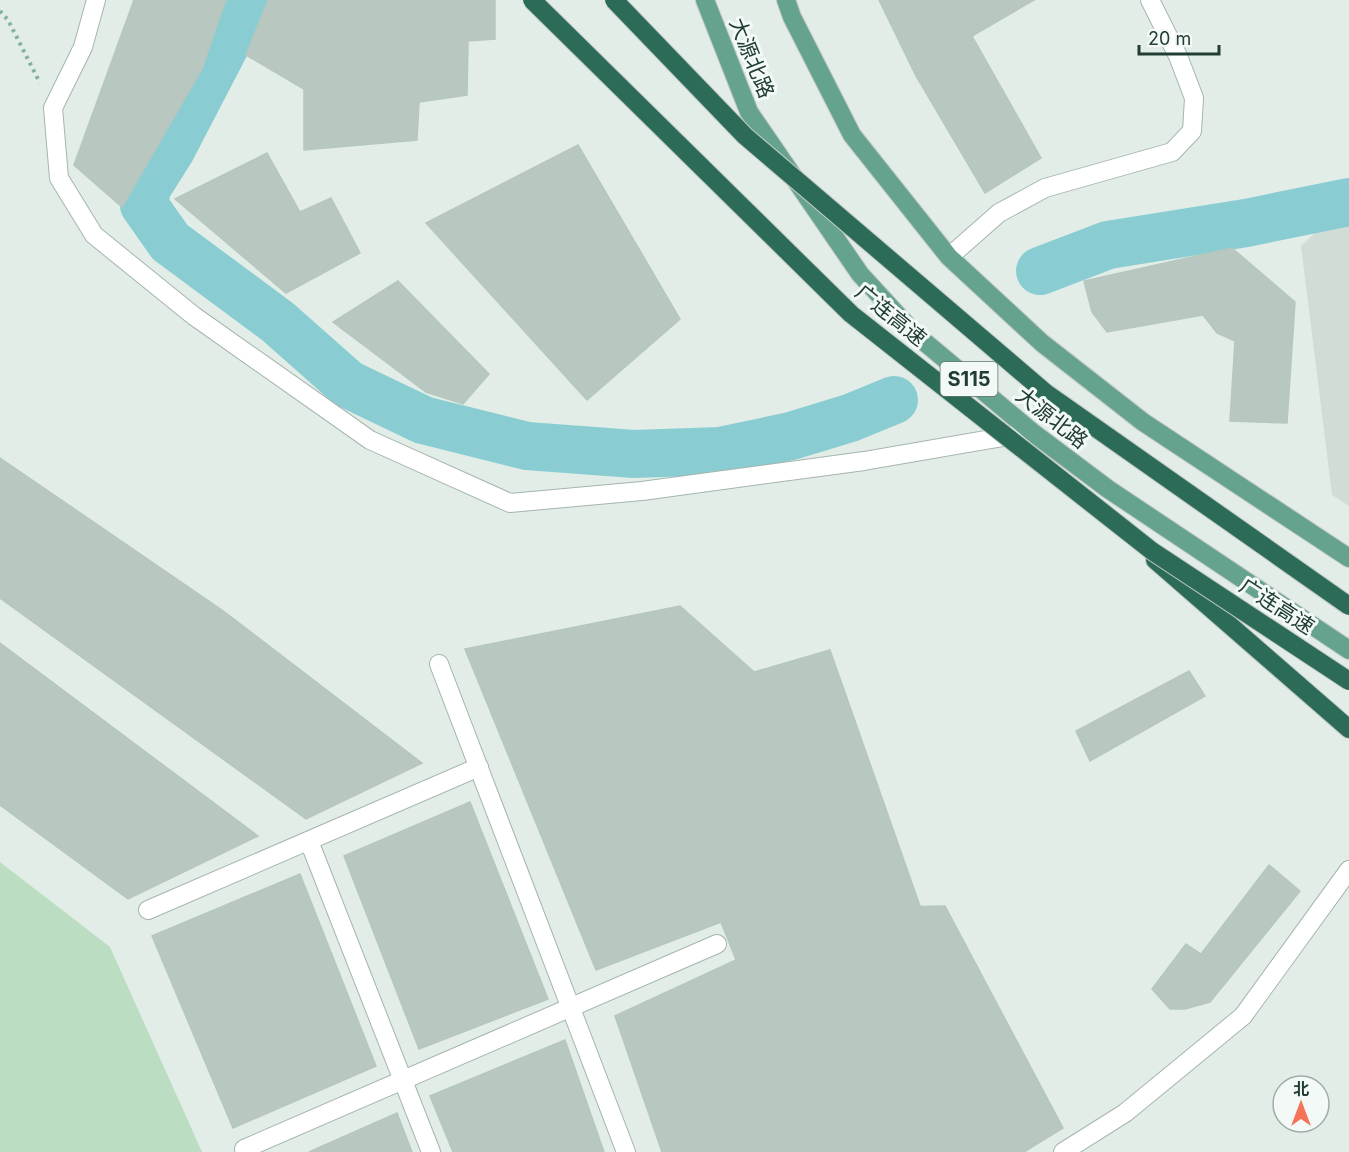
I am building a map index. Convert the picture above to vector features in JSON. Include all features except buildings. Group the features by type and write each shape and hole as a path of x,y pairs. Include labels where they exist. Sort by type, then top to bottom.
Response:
{"highway":[{"name":"广连高速","path":"532,0 851,314 1152,551 1349,681"},
{"name":"广连高速","path":"614,0 745,136 1046,393 1345,603"},
{"path":"1077,491 1349,729"}],"main road":[{"name":"大源北路","path":"705,0 749,112 860,274 915,334 1032,432 1118,496 1349,650"},
{"path":"786,0 792,17 852,135 949,257 1042,343 1143,422 1349,558"}],"lane":[{"path":"96,0 83,47 53,108 59,178 94,235 195,316 370,440 510,503 642,491 853,463 1032,432"},
{"path":"949,257 999,213 1045,188 1172,152 1192,131 1194,98 1178,56 1150,0"},
{"path":"439,664 626,1152"},
{"path":"148,910 479,767"},
{"path":"309,841 431,1152"},
{"path":"1063,1152 1125,1113 1243,1016 1349,870"},
{"path":"244,1149 717,944"}],"path":[{"path":"0,11 8,20 53,108"}],"shaded area":[{"path":"1349,202 1349,506 1332,495 1301,246"}],"green space":[{"path":"0,862 110,947 202,1152 0,1152"}],"waterway":[{"path":"249,0 171,150 147,188 144,205 170,242 278,322 348,384 423,420 527,446 634,454 720,451 791,436 850,418 894,400"},
{"path":"1040,271 1108,245 1246,223 1349,202"}]}
